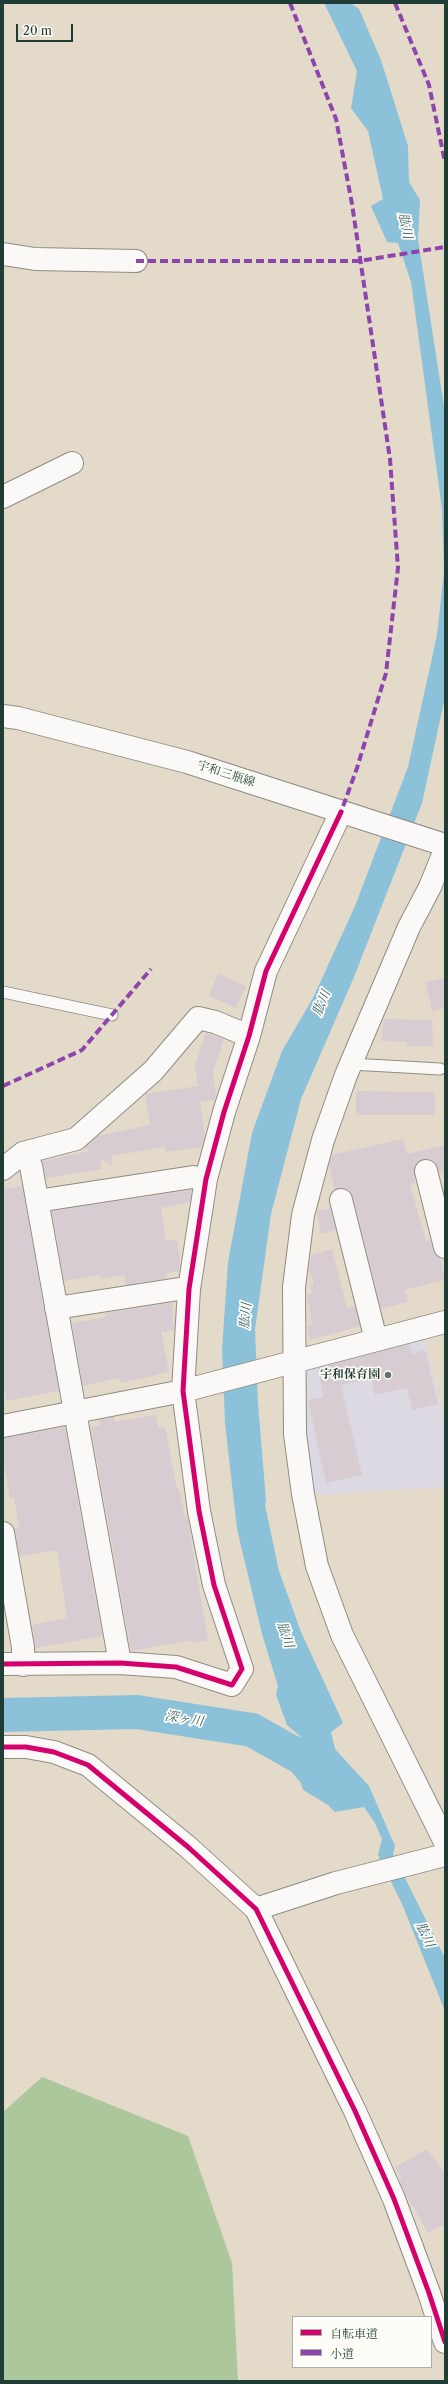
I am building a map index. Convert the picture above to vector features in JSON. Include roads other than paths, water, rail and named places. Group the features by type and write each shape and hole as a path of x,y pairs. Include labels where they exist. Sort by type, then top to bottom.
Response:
{"street":[{"path":"3,254 35,259 136,260"},
{"path":"3,497 72,463"},
{"name":"宇和三瓶線","path":"3,716 18,718 187,762 442,846"},
{"path":"13,1664 120,1663 176,1667 232,1685 242,1669 214,1585 199,1511 183,1391 189,1289 206,1179 224,1112 249,1036 266,972 347,814"},
{"path":"256,1910 336,1883 443,1851 342,1635 317,1566 303,1494 295,1434 291,1362 294,1287 303,1214 323,1140 351,1064 409,927 430,887 442,846"},
{"path":"3,1169 23,1153 76,1140 153,1071 198,1018 216,1022 249,1036"},
{"path":"23,1153 31,1166 120,1663"},
{"path":"426,1171 440,1209 445,1247"},
{"path":"37,1201 193,1178 206,1179"},
{"path":"341,1200 376,1340"},
{"path":"56,1308 179,1289 189,1289"},
{"path":"3,1426 183,1391 445,1322"},
{"path":"3,1533 23,1647 13,1664"},
{"path":"3,1747 26,1747 54,1752 88,1765 188,1847 236,1889 256,1910 364,2131 397,2206 429,2293 445,2342"}],"lane":[{"path":"3,992 112,1015"},
{"path":"351,1064 440,1069"}],"water":[{"name":"肱川","path":"324,3 350,3 359,9 381,60 408,146 409,182 420,200 418,239 445,413 445,697 422,803 354,977 301,1099 271,1214 255,1329 258,1403 266,1500 265,1505 279,1571 301,1632 343,1723 331,1732 335,1749 369,1786 395,1846 393,1854 445,1958 445,2011 402,1904 378,1855 382,1839 375,1823 364,1807 335,1812 328,1805 303,1790 301,1783 290,1770 290,1735 301,1737 287,1725 276,1695 278,1686 262,1634 237,1529 225,1423 222,1350 228,1262 252,1133 282,1051 314,996 355,906 408,767 437,635 444,572 442,509 411,282 398,243 387,242 371,206 383,199 368,131 351,108 357,71"}],"waterway":[{"name":"深ヶ川","path":"3,1715 137,1712 252,1730 330,1774"}],"place":[{"name":"宇和保育園","path":"388,1375"}]}
